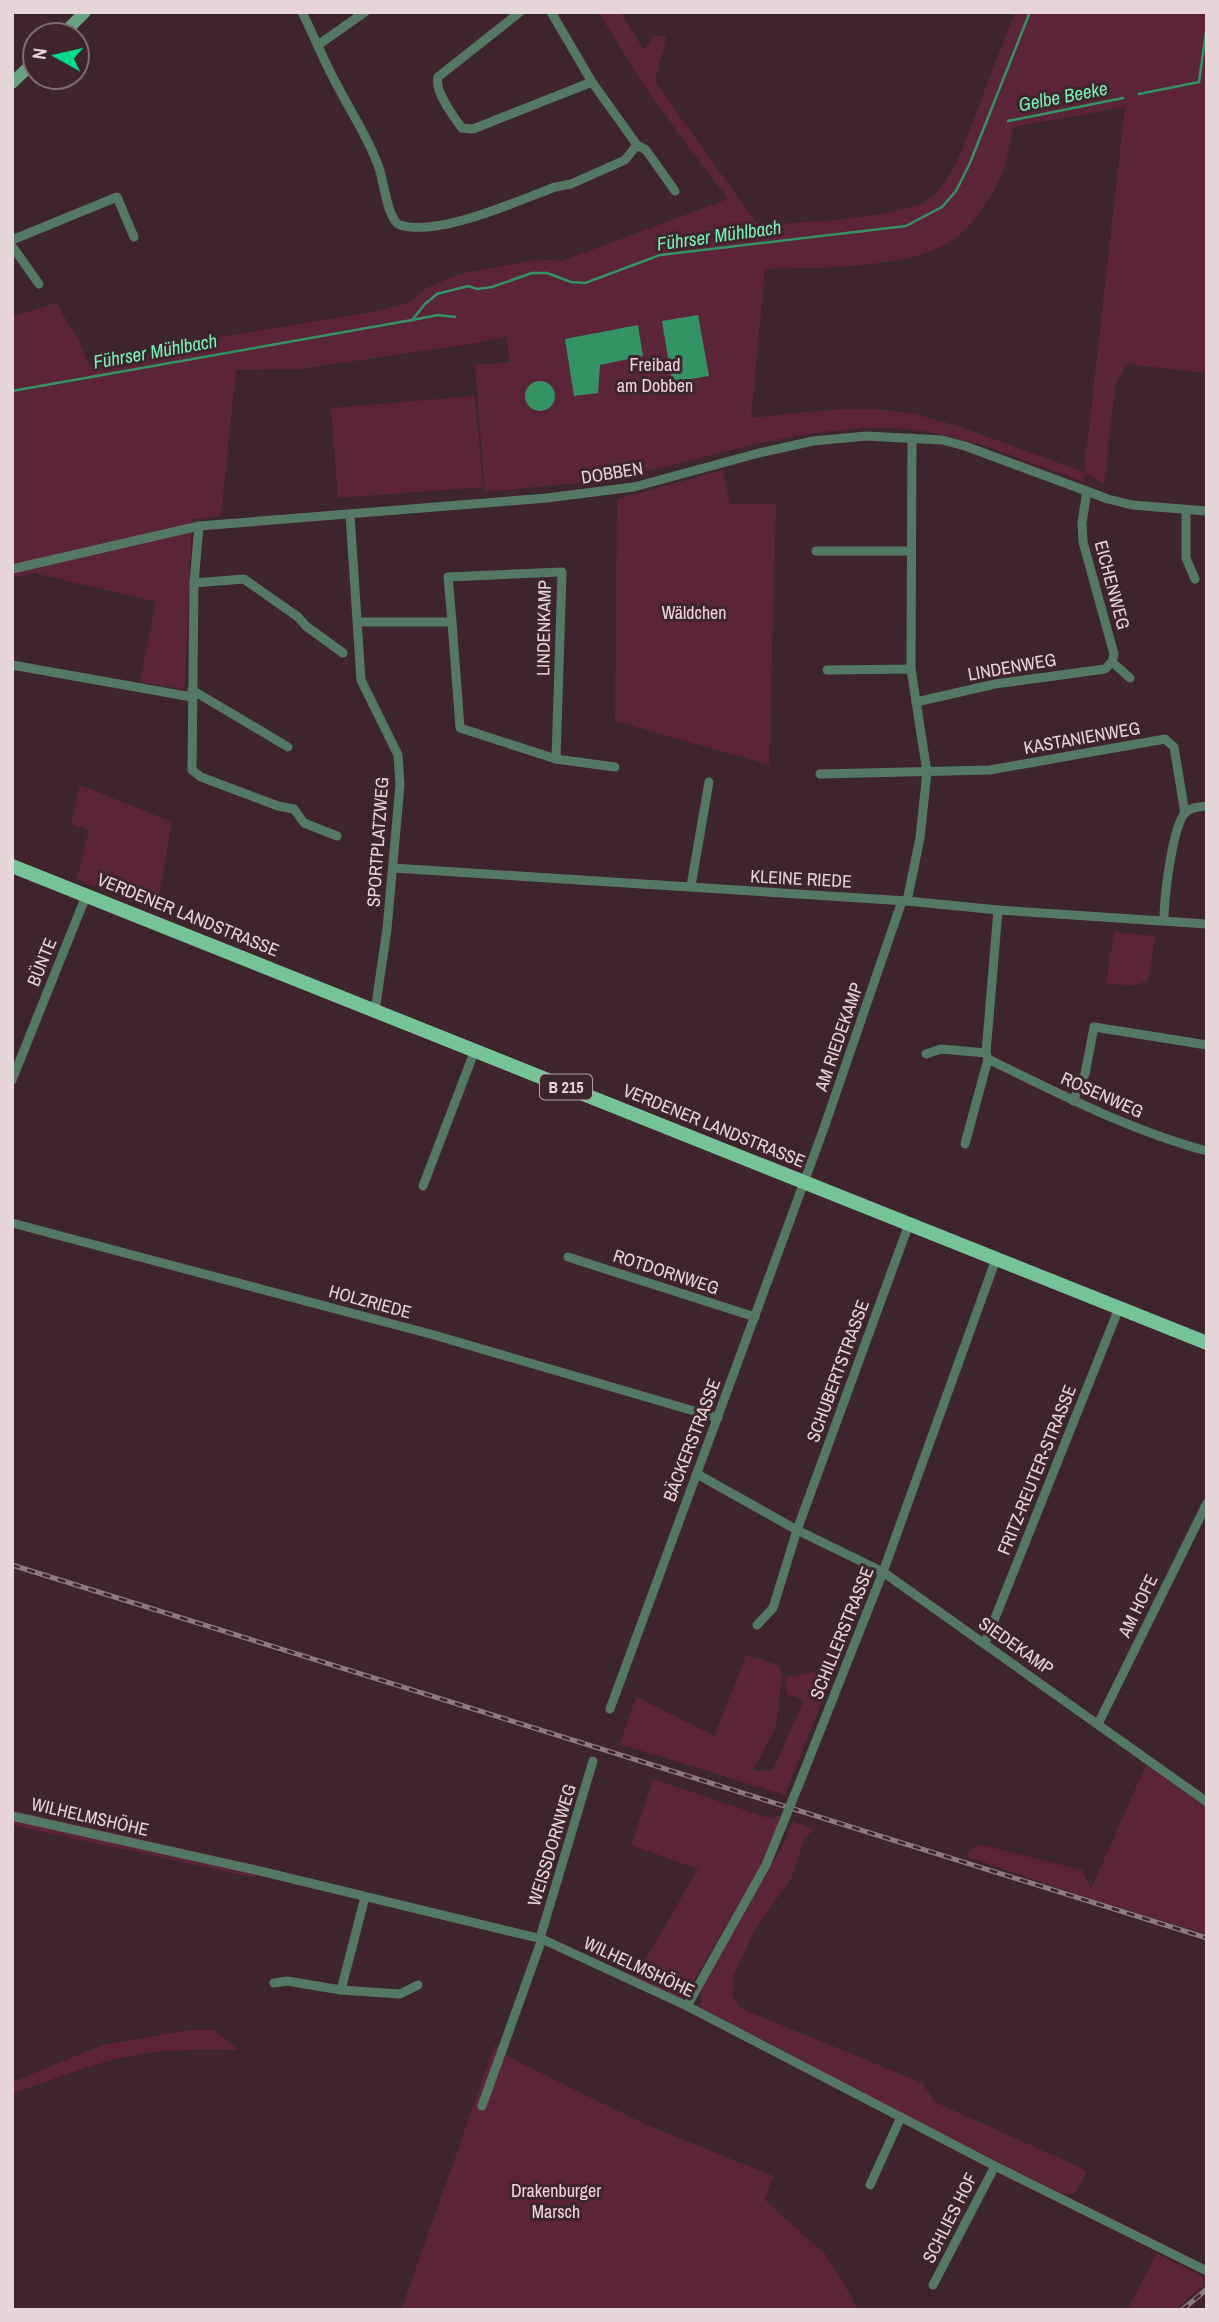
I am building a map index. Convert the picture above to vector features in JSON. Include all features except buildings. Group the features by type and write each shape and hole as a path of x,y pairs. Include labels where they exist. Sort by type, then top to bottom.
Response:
{"main road":[{"name":"VERDENER LANDSTRASSE","path":"12,866 1207,1343"}],"street":[{"path":"302,12 335,83 371,146 386,190 390,217 396,223 425,226 460,221 570,184 625,160 637,145"},
{"path":"318,45 365,12"},
{"path":"520,12 438,76 438,88 462,128 473,129 592,82"},
{"path":"551,12 592,82 637,145 646,150 675,191"},
{"path":"12,240 117,197 134,236"},
{"path":"12,246 39,284"},
{"name":"DOBBEN","path":"12,569 199,526 350,516 599,493 635,487 758,453 813,441 866,436 942,440 1132,505 1207,510"},
{"name":"AM RIEDEKAMP","path":"803,1182 904,901 920,838 927,772 911,669 912,438"},
{"name":"EICHENWEG","path":"1087,491 1082,523 1083,542 1114,654 1112,662"},
{"path":"1186,510 1186,558 1195,579"},
{"name":"SPORTPLATZWEG","path":"350,516 361,680 398,755 400,785 393,868 375,1011"},
{"path":"199,526 194,583 192,770 214,782 278,806 294,809 304,823 337,836"},
{"path":"816,551 910,551"},
{"name":"LINDENKAMP","path":"556,759 562,572 448,577 460,728 556,759 615,767"},
{"path":"194,583 244,579 343,653"},
{"path":"358,622 452,622"},
{"path":"1112,662 1130,678"},
{"name":"LINDENWEG","path":"916,702 995,684 1105,669 1112,662"},
{"path":"12,665 192,693 288,747"},
{"path":"827,670 911,669"},
{"name":"KASTANIENWEG","path":"927,772 990,770 1165,739 1174,747 1185,813"},
{"path":"820,774 927,772"},
{"path":"691,886 709,782"},
{"path":"1164,921 1178,828 1185,813 1195,807 1207,806"},
{"name":"KLEINE RIEDE","path":"393,868 646,886 691,886 719,891 904,901 1207,924"},
{"name":"BÜNTE","path":"12,1080 86,895"},
{"path":"965,1144 987,1056 998,910"},
{"path":"1073,1101 1085,1074 1094,1027 1207,1045"},
{"name":"ROSENWEG","path":"926,1054 940,1049 987,1056 1073,1101 1172,1142 1207,1151"},
{"path":"423,1186 475,1050"},
{"name":"BÄCKERSTRASSE","path":"610,1709 803,1182"},
{"name":"HOLZRIEDE","path":"12,1223 434,1335 718,1418"},
{"name":"SCHUBERTSTRASSE","path":"797,1530 909,1224"},
{"name":"ROTDORNWEG","path":"568,1257 755,1317"},
{"name":"SCHILLERSTRASSE","path":"687,2006 766,1865 781,1829 884,1570 996,1259"},
{"name":"FRITZ-REUTER-STRASSE","path":"985,1643 1119,1308"},
{"name":"SIEDEKAMP","path":"697,1474 797,1530 884,1570 1207,1802"},
{"name":"AM HOFE","path":"1098,1724 1207,1503"},
{"path":"757,1625 773,1608 797,1530"},
{"name":"WEISSDORNWEG","path":"482,2106 541,1938 593,1761"},
{"name":"WILHELMSHÖHE","path":"12,1816 541,1938 687,2006 995,2166 1207,2271"},
{"path":"341,1990 365,1897"},
{"path":"274,1983 287,1981 341,1990 400,1994 418,1985"},
{"path":"870,2185 901,2118"},
{"name":"SCHLIES HOF","path":"933,2285 995,2166"}],"green space":[{"name":"Freibad am Dobben","path":"598,12 620,12 644,50 654,36 666,35 655,82 758,225 867,216 921,204 946,181 961,152 1015,12 1207,12 1207,373 1126,364 1115,386 1104,484 1085,473 1084,482 996,450 951,437 905,429 869,428 798,436 606,479 485,492 475,365 509,362 507,336 300,369 236,370 221,516 192,519 185,683 182,689 140,682 156,602 34,573 12,578 12,335 15,334 12,330 12,317 56,303 78,339 89,366 226,336 378,311 407,303 427,288 459,274 541,259 562,261 728,199 651,96","holes":["1125,107 1084,472 958,426 915,414 879,409 825,410 751,418 765,269 869,264 922,254 945,245 968,227 992,193 1004,167 1013,127"]},
{"path":"475,396 483,487 338,498 331,408"},
{"name":"Wäldchen","path":"723,470 730,504 776,504 769,765 615,721 617,499"},
{"path":"80,785 172,822 156,911 77,879 89,830 71,824"},
{"path":"1114,932 1155,936 1149,978 1140,984 1106,983"},
{"path":"861,1583 868,1585 785,1795 620,1744 636,1697 714,1736 746,1655 775,1664 782,1672 776,1727 753,1771 773,1770 804,1700 786,1694 786,1677 816,1672"},
{"path":"1146,1765 1207,1808 1207,1934 1091,1899 966,1856 978,1844 1082,1870 1091,1889"},
{"path":"653,1779 765,1817 775,1819 776,1816 781,1816 765,1859 683,1999 635,1977 698,1869 631,1845"},
{"path":"12,1810 260,1866 256,1878 12,1825"},
{"path":"793,1821 814,1830 805,1837 792,1877 755,1929 734,1975 732,1994 740,2008 922,2083 935,2102 1081,2168 1087,2172 1074,2194 1063,2194 901,2113 700,2007 702,1988 783,1845"},
{"path":"189,2030 214,2030 238,2050 177,2050 125,2057 12,2094 12,2082 103,2045"},
{"name":"Drakenburger Marsch","path":"495,2045 506,2056 647,2125 773,2176 765,2200 826,2255 858,2308 868,2310 401,2310"},
{"path":"1157,2254 1207,2279 1207,2283 1174,2310 1127,2310"}],"shaded area":[{"path":"698,315 709,376 672,382 662,321"},
{"path":"638,325 643,356 600,365 598,393 574,396 565,339"},
{"path":"540,381 551,385 555,396 551,407 540,411 529,407 525,396 529,385"}],"waterway":[{"name":"Führser Mühlbach","path":"12,391 412,320 437,294 468,286 477,289 492,287 532,273 547,273 571,282 585,283 660,255 906,226 942,207 956,191 970,163 1030,12"},
{"name":"Gelbe Beeke","path":"1139,94 1199,82 1207,25"},
{"name":"Gelbe Beeke","path":"1008,121 1123,98"},
{"path":"412,320 438,315 455,317"}],"railway":[{"path":"12,1565 1207,1938"},
{"path":"1182,2310 1207,2289"}]}
